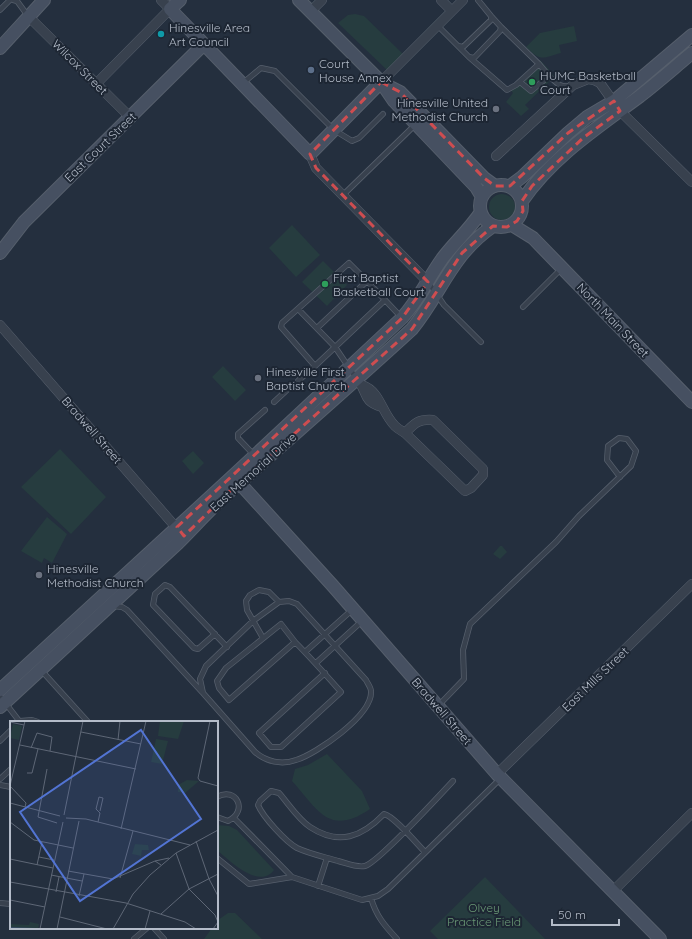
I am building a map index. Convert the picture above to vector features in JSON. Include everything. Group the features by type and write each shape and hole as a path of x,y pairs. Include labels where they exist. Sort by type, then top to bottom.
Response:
{"main road":[{"path":"0,48 44,0"},
{"path":"180,0 170,9 203,45 310,154 381,82"},
{"path":"299,0 381,82 400,92 421,121 476,187 482,197 481,212 487,222 493,226 502,228 516,221 522,211 522,201 519,194 510,186"},
{"path":"522,201 532,186 692,35"},
{"name":"East Court Street","path":"0,253 24,222 203,45"},
{"path":"482,197 487,191 495,186 510,186 522,177 587,117 617,106 692,53"},
{"path":"421,121 484,178 495,186"},
{"name":"East Memorial Drive","path":"237,480 254,455 402,318 416,302 448,251 471,227 481,212"},
{"name":"North Main Street","path":"516,221 692,402"},
{"name":"East Memorial Drive","path":"2,701 36,665 237,480 268,457 359,382 412,329 425,312 450,268 480,235 493,226"},
{"name":"Bradwell Street","path":"237,480 363,620 499,776 660,939"},
{"name":"East Memorial Drive","path":"0,690 36,665 109,606 180,532"}],"street":[{"path":"97,83 170,9 160,0"},
{"path":"310,12 322,0"},
{"path":"441,0 452,11"},
{"path":"381,82 463,0"},
{"name":"Wilcox Street","path":"29,17 97,83 130,118"},
{"path":"496,156 573,85 580,81 594,80 600,83 617,106 692,182"},
{"path":"310,154 316,168 428,282"},
{"name":"Bradwell Street","path":"0,325 180,532"},
{"path":"359,382 363,393 373,404 382,407 395,426 405,433 465,490 471,488 483,475 483,469 433,420 423,419 405,433"},
{"name":"East Mills Street","path":"499,776 692,584"},
{"path":"613,891 692,813"}],"lane":[{"path":"0,10 12,0 17,1 29,17"},
{"path":"478,0 501,27 550,76 564,87 573,85"},
{"path":"458,46 463,47 490,20 491,16"},
{"path":"438,26 469,57 507,90 512,89 539,64"},
{"path":"469,57 474,58 500,32 501,27"},
{"path":"242,84 261,68 275,71 334,130 350,140 355,141 382,114"},
{"path":"520,82 531,91 550,76"},
{"path":"343,195 421,121"},
{"path":"315,366 281,327 282,323 349,263 402,318"},
{"path":"522,307 562,268"},
{"path":"317,328 367,281"},
{"path":"428,282 444,306 481,342"},
{"path":"298,381 385,300"},
{"path":"298,309 335,347 359,382"},
{"path":"274,402 288,389"},
{"path":"254,455 238,438 238,434 265,410"},
{"path":"438,706 464,679 463,650 470,624 556,542 579,516 631,466 636,451 627,439 619,438 608,446 607,460 620,476"},
{"path":"215,634 198,649 194,648 153,605 155,594 165,585 170,587 215,634 227,647"},
{"path":"264,638 253,621 246,606 246,601 250,595 259,590 269,592 278,602"},
{"path":"109,606 117,606 127,610 261,757 277,762 294,761 310,754 355,721 370,700 372,690 366,680 324,636 297,604 289,601 278,602 253,621 206,666 200,679 203,693"},
{"path":"305,652 353,609"},
{"path":"316,663 363,620"},
{"path":"295,642 229,700 220,688 217,681 226,668 280,624 295,642 316,663 325,673 341,692 281,747 272,747 259,734 325,673"},
{"path":"36,665 87,721"},
{"path":"2,701 19,721"},
{"path":"0,741 10,731"},
{"path":"0,779 10,770"},
{"path":"234,818 292,877 362,900 378,896 388,889 499,776"},
{"path":"425,852 404,831 388,815 384,814 370,828 352,837 332,836 309,826 279,793 271,791 260,800 258,806 264,816 296,847 351,865 365,866 374,861 404,831 453,781"},
{"path":"0,785 10,787"},
{"path":"218,797 226,794 236,798 239,805 238,812 234,818 228,821 218,817"},
{"path":"318,886 327,858"},
{"path":"218,859 250,884 292,877"},
{"path":"370,898 375,912 381,922 397,939"},
{"path":"0,903 10,904"},
{"path":"134,939 146,929"},
{"path":"155,929 164,939"}],"highlighted area":[{"path":"381,82 400,92 484,178 495,186 510,186 568,133 614,101 620,111 583,138 532,186 522,201 523,211 517,221 507,227 493,226 462,253 412,329 230,491 184,536 177,527 402,318 428,282 316,168 310,154"}],"green space":[{"path":"355,14 364,16 403,54 387,70 338,23 348,15"},
{"path":"574,26 577,41 559,45 561,53 542,58 535,55 526,47 540,33"},
{"name":"HUMC Basketball Court","path":"540,60 555,76 525,105 529,109 521,116 506,102 513,93 510,89"},
{"path":"502,194 511,198 515,207 511,216 502,220 493,216 489,207 493,198"},
{"path":"292,225 320,255 296,277 269,248"},
{"name":"First Baptist Basketball Court","path":"323,261 347,285 327,306 302,282"},
{"path":"223,366 246,390 235,401 212,377"},
{"path":"60,449 106,497 71,534 21,487"},
{"path":"193,451 204,463 193,474 182,461"},
{"path":"47,517 67,534 52,563 44,558 42,563 21,551"},
{"path":"500,546 502,546 507,552 500,559 493,554"},
{"path":"327,754 362,791 370,809 356,817 344,821 334,820 317,810 292,781 295,769 308,765"},
{"path":"218,825 229,826 237,830 274,870 268,875 261,877 245,872 218,851"},
{"name":"Olvey Practice Field","path":"485,877 545,939 438,939 430,931"},
{"path":"228,913 235,913 262,939 204,939 211,929 218,929 218,920"}],"place":[{"name":"Hinesville Area Art Council","path":"161,34"},
{"name":"Court House Annex","path":"311,70"},
{"name":"HUMC Basketball Court","path":"532,82"},
{"name":"Hinesville United Methodist Church","path":"496,109"},
{"name":"First Baptist Basketball Court","path":"325,284"},
{"name":"Hinesville First Baptist Church","path":"258,378"},
{"name":"Hinesville Methodist Church","path":"39,575"}]}
